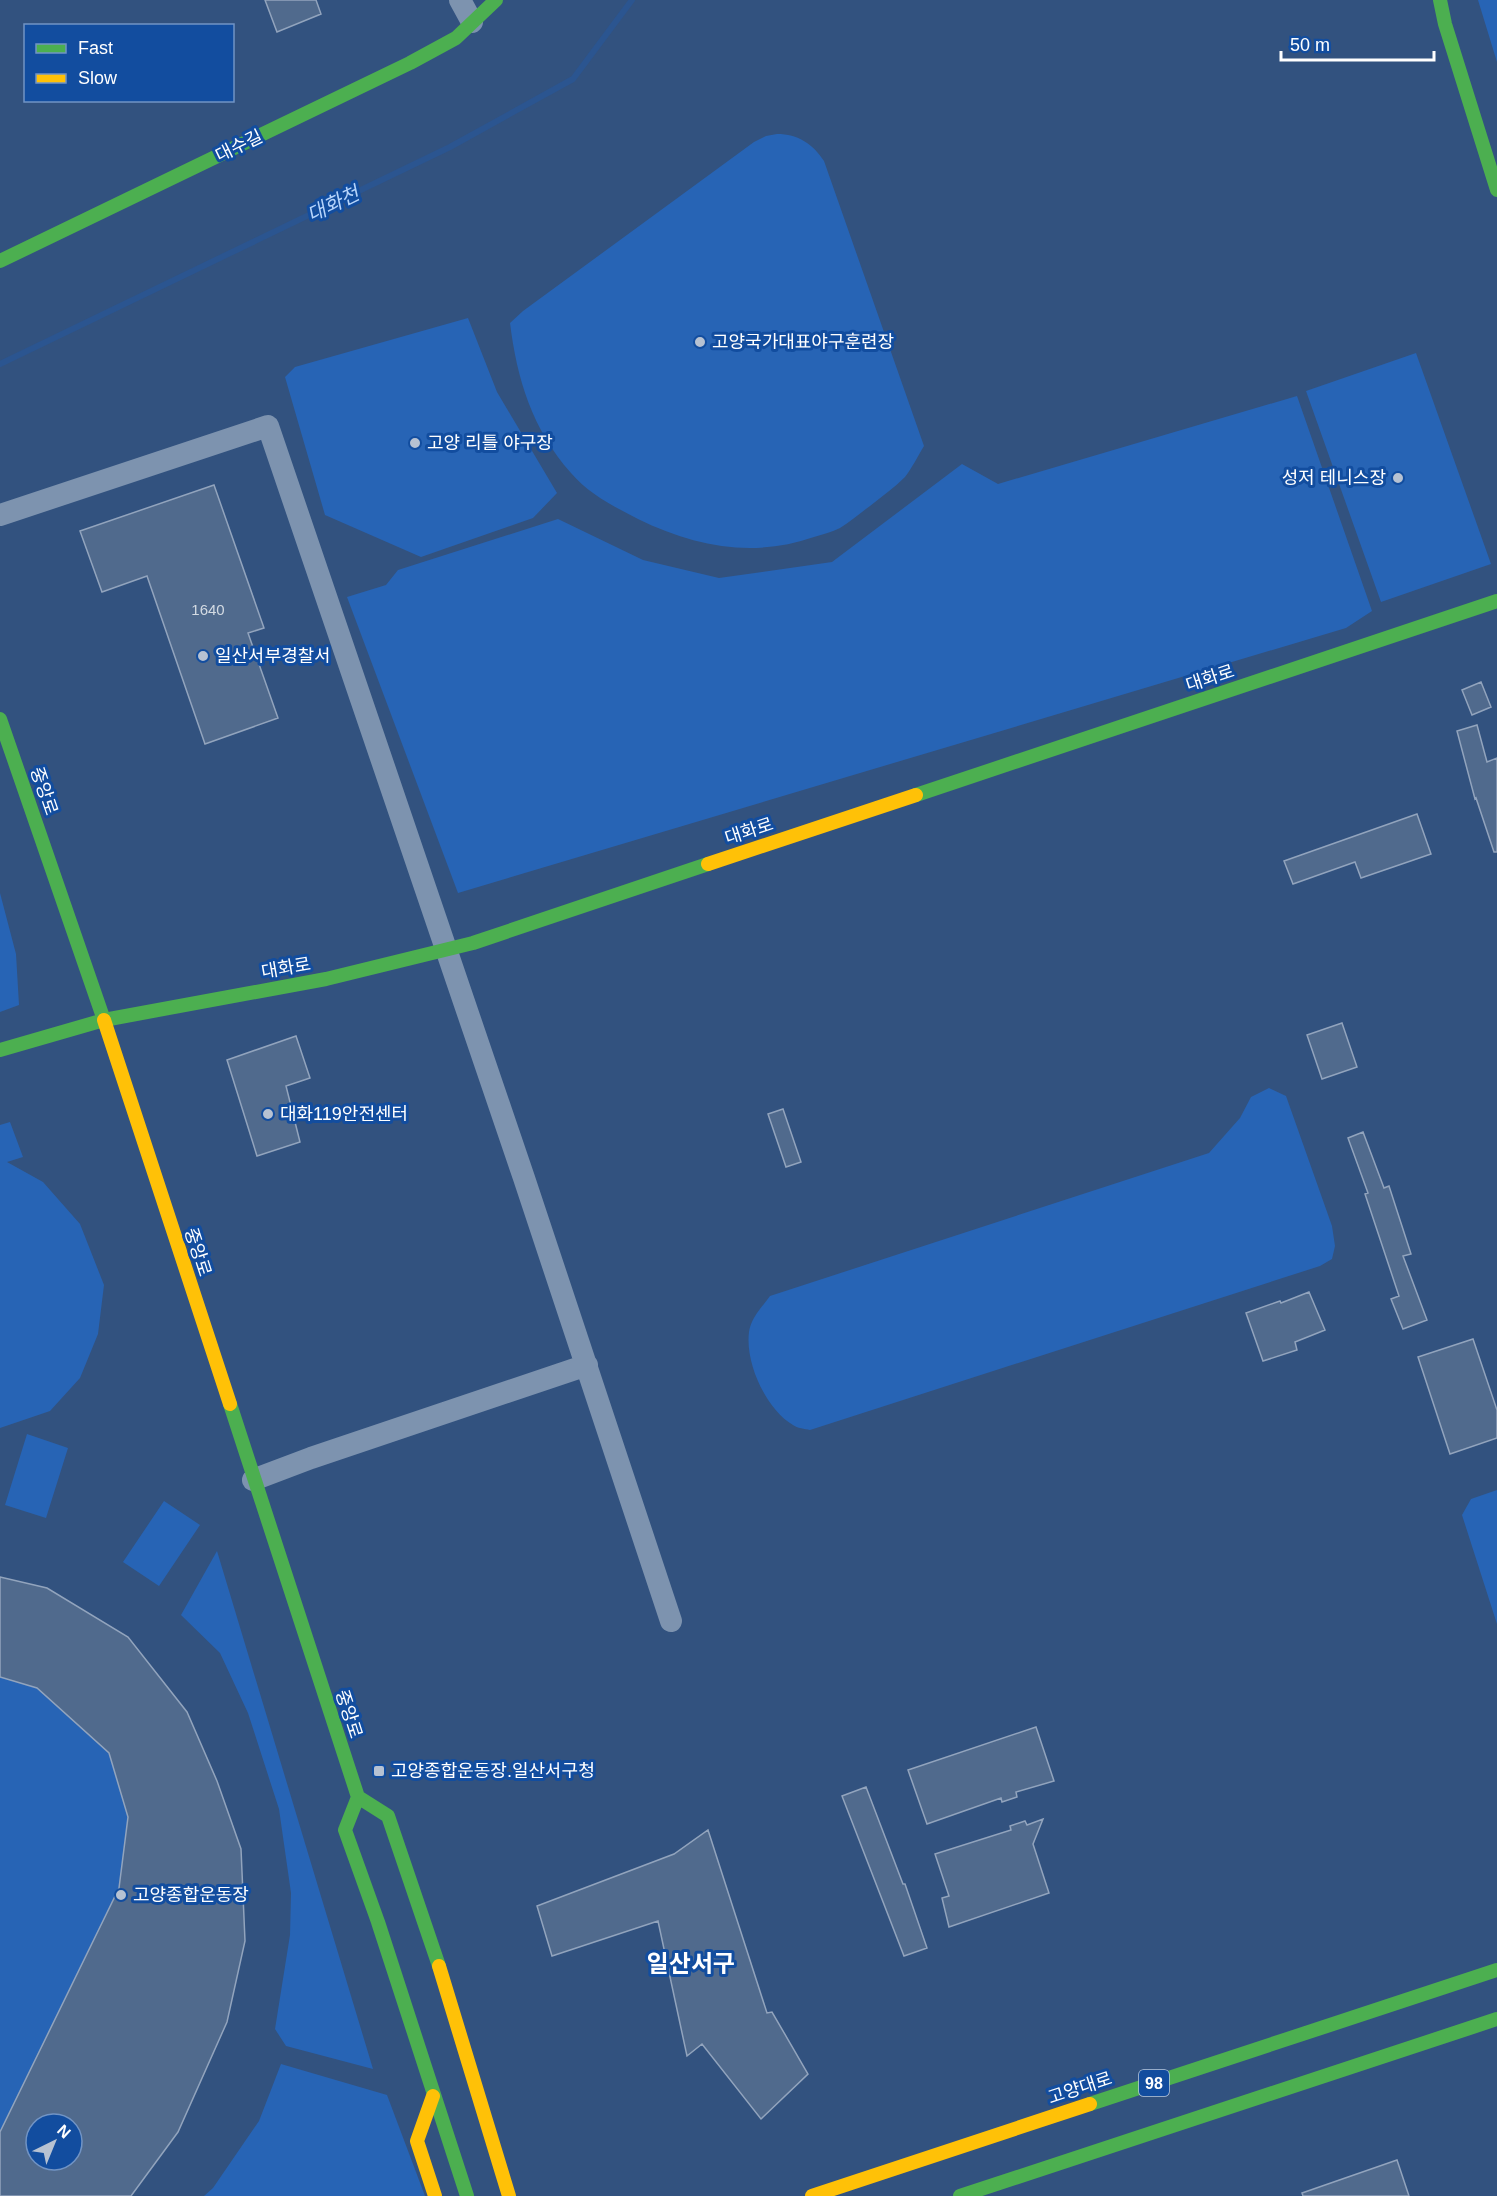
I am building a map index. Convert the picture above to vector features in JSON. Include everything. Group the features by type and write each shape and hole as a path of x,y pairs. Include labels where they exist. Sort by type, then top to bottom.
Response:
{"main road":[{"name":"대수길","path":"0,261 410,63 456,38 496,0"},
{"path":"1440,0 1445,24 1497,190"},
{"name":"대화로","path":"0,1050 104,1020 326,979 445,950 1497,601"},
{"name":"중앙로","path":"0,719 104,1020 358,1797"},
{"path":"467,2196 378,1922 345,1830 358,1797 388,1816 462,2037 509,2196"},
{"name":"고양대로","path":"812,2196 1497,1970"},
{"path":"960,2196 1497,2019"},
{"path":"433,2096 417,2141 435,2196"},
{"path":"502,2176 522,2196"}],"street":[{"path":"460,0 472,22"},
{"path":"0,515 268,426 587,1365 671,1621"},
{"path":"253,1480 311,1458 587,1365"}],"shaded area":[{"path":"1478,0 1497,0 1497,62"},
{"name":"고양국가대표야구훈련장","path":"777,134 785,134 804,141 824,161 924,446 905,477 840,528 792,543 769,547 747,548 703,543 659,529 638,519 594,493 571,473 546,439 528,402 517,364 510,323 523,311 754,142"},
{"name":"고양 리틀 야구장","path":"468,318 497,392 557,493 533,518 421,557 325,515 285,377 295,367"},
{"name":"성저 테니스장","path":"1416,353 1491,564 1381,602 1306,391"},
{"path":"1297,396 1372,611 1346,628 458,893 347,597 386,585 398,570 558,519 643,560 719,578 832,562 962,464 998,484"},
{"path":"0,893 16,954 19,1005 0,1012"},
{"path":"1269,1088 1286,1096 1332,1226 1335,1246 1332,1259 1320,1266 810,1430 795,1426 783,1418 766,1397 750,1357 749,1332 754,1317 770,1296 1209,1153 1240,1118 1251,1097"},
{"path":"10,1122 23,1157 7,1162 43,1182 80,1224 104,1285 98,1334 80,1378 50,1411 0,1428 0,1125"},
{"path":"27,1434 68,1448 46,1518 5,1505"},
{"path":"1497,1490 1497,1624 1462,1515 1471,1499"},
{"path":"164,1501 200,1525 159,1586 123,1562"},
{"path":"217,1551 373,2069 286,2046 275,2029 290,1935 291,1893 279,1809 248,1713 220,1653 181,1615"},
{"name":"고양종합운동장","path":"0,1577 47,1588 128,1637 187,1712 217,1781 245,1941 227,2022 178,2132 130,2196 0,2196"},
{"path":"281,2064 387,2095 425,2196 204,2196 213,2188 259,2121"}],"building":[{"path":"265,0 316,0 321,14 277,32"},
{"name":"일산서부경찰서","path":"214,485 264,628 248,633 278,718 205,744 147,576 102,592 80,531"},
{"path":"1481,682 1491,707 1472,715 1462,690"},
{"path":"1477,725 1487,762 1497,758 1497,852 1494,852 1475,799 1457,731"},
{"path":"1417,814 1431,854 1361,878 1355,862 1293,884 1284,861"},
{"path":"1342,1023 1357,1067 1322,1079 1307,1035"},
{"name":"대화119안전센터","path":"296,1036 310,1078 286,1086 300,1142 257,1156 227,1060"},
{"path":"783,1109 801,1162 786,1167 768,1114"},
{"path":"1363,1132 1384,1188 1389,1186 1411,1254 1403,1256 1427,1320 1403,1329 1391,1299 1399,1296 1365,1194 1368,1193 1348,1138"},
{"path":"1309,1292 1325,1330 1295,1342 1297,1350 1263,1361 1246,1313"},
{"path":"1473,1339 1497,1410 1497,1438 1450,1454 1418,1357"},
{"name":"고양종합운동장","path":"0,1577 47,1588 128,1637 187,1712 217,1781 241,1849 245,1941 227,2022 178,2132 131,2196 0,2196 0,2132 119,1888 128,1817 109,1753 37,1688 0,1677"},
{"path":"1036,1727 1054,1781 1016,1792 1017,1797 1002,1802 1001,1798 927,1824 908,1770"},
{"path":"866,1787 903,1884 905,1884 927,1948 904,1956 842,1796"},
{"path":"1043,1819 1033,1844 1049,1893 949,1927 942,1898 949,1896 935,1854 1011,1830 1010,1826 1025,1821 1027,1825"},
{"path":"708,1830 767,2013 772,2012 808,2074 761,2119 702,2044 687,2056 658,1921 552,1956 537,1906 674,1854"},
{"path":"1397,2160 1409,2196 1303,2196 1302,2193"}],"waterway":[{"name":"대화천","path":"0,364 450,147 573,79 632,0"}],"traffic: fast":[{"path":"0,261 410,63 456,38 496,0"},
{"path":"1440,0 1445,24 1497,190"},
{"path":"916,795 1497,601"},
{"path":"0,719 104,1020"},
{"path":"0,1050 104,1020 326,979 473,943 708,864"},
{"path":"230,1404 358,1797 388,1816 439,1966"},
{"path":"358,1797 345,1830 378,1922 467,2196"},
{"path":"1090,2104 1497,1970"},
{"path":"960,2196 1497,2019"}],"traffic: slow":[{"path":"708,864 916,795"},
{"path":"104,1020 230,1404"},
{"path":"439,1966 509,2196"},
{"path":"433,2096 417,2141 435,2196"},
{"path":"812,2196 1090,2104"}],"place":[{"name":"고양국가대표야구훈련장","path":"700,342"},
{"name":"고양 리틀 야구장","path":"415,443"},
{"name":"성저 테니스장","path":"1398,478"},
{"name":"일산서부경찰서","path":"203,656"},
{"name":"대화119안전센터","path":"268,1114"},
{"name":"고양종합운동장.일산서구청","path":"379,1771"},
{"name":"고양종합운동장","path":"121,1895"}],"district":[{"name":"일산서구","path":"691,1964"}]}
